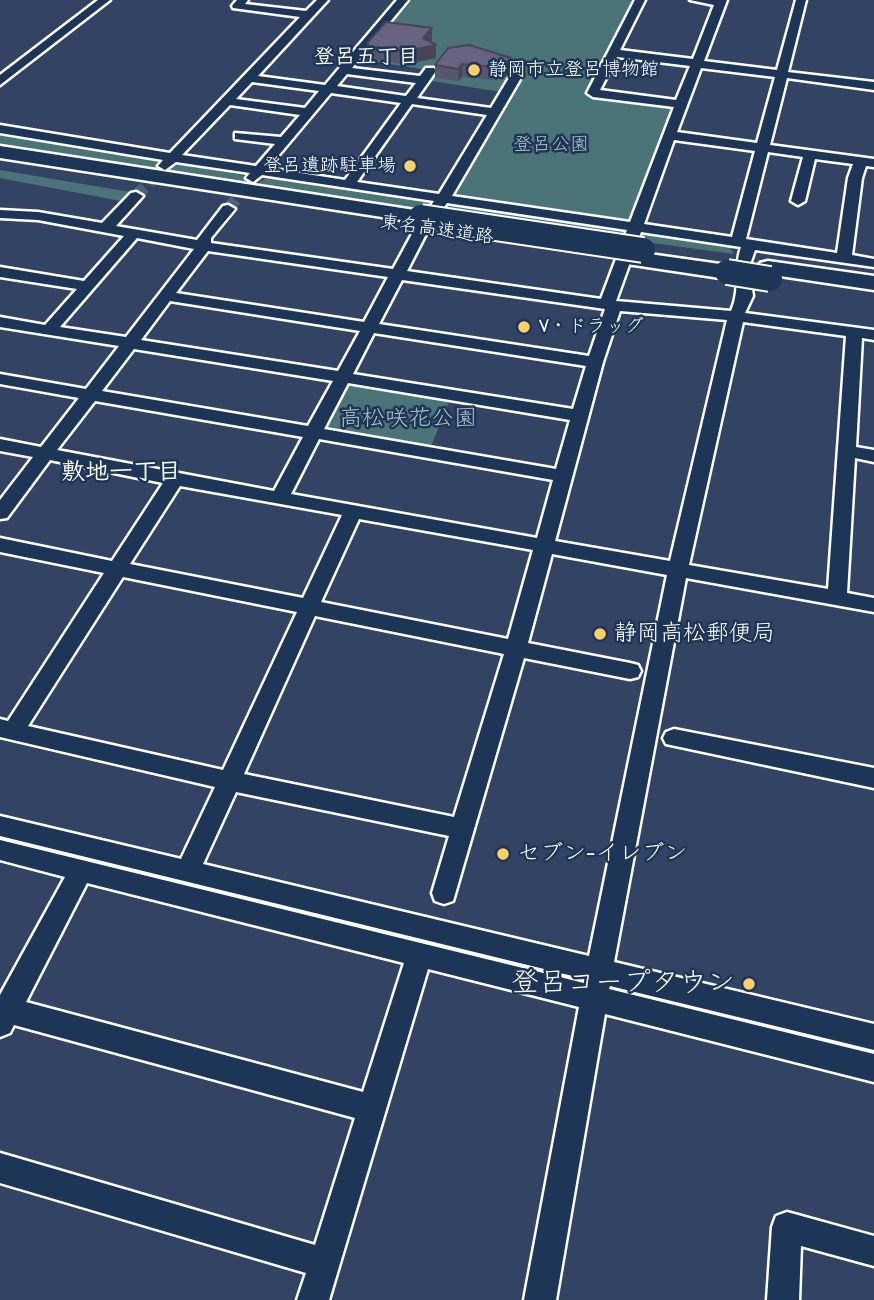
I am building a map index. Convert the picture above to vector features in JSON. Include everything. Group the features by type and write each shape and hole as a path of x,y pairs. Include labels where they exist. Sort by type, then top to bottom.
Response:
{"highway":[{"name":"東名高速道路","path":"0,152 418,222"},
{"name":"東名高速道路","path":"0,162 639,254 737,260 769,273 874,294"},
{"name":"東名高速道路","path":"769,273 874,283"}],"street":[{"path":"0,81 6,72 105,0"},
{"path":"243,0 236,6 308,15"},
{"path":"161,170 323,0"},
{"path":"248,184 403,0"},
{"path":"640,0 593,93 683,105"},
{"path":"444,893 634,228 721,1 695,0"},
{"path":"540,1300 594,999 678,570 736,316 745,296 737,260 801,0"},
{"path":"614,53 874,86"},
{"path":"343,70 427,76 348,185"},
{"path":"279,498 419,234 443,199 516,76"},
{"path":"248,78 494,112"},
{"path":"226,102 308,112"},
{"path":"0,129 634,228 737,260 844,259 874,263"},
{"path":"669,135 867,162 855,178 844,259"},
{"path":"240,136 284,141"},
{"path":"798,201 810,154"},
{"path":"104,229 136,196"},
{"path":"0,513 204,246 204,238 228,209"},
{"path":"0,214 38,216 132,235 610,306 736,316 874,335"},
{"path":"49,330 132,235"},
{"path":"0,272 87,286"},
{"path":"164,296 595,362"},
{"path":"0,322 582,416"},
{"path":"837,598 854,332"},
{"path":"0,379 564,476"},
{"path":"0,445 874,605"},
{"path":"846,451 874,456"},
{"path":"175,479 118,568 7,730 230,781 463,829"},
{"path":"188,871 354,511"},
{"path":"0,545 630,671"},
{"path":"674,738 874,778"},
{"path":"0,826 874,1037"},
{"path":"0,850 874,1068"},
{"path":"82,870 2,1014 372,1109"},
{"path":"313,1300 419,955"},
{"path":"0,1168 324,1263"},
{"path":"783,1300 788,1227 874,1251"}],"green space":[{"name":"登呂公園","path":"408,0 636,0 589,94 675,106 632,220 455,194 508,93 425,80 433,71 358,59"},
{"path":"0,132 159,162 160,165 154,170 0,145"},
{"path":"179,164 242,175 246,181 243,184 164,172"},
{"path":"0,170 130,192 121,201 0,178"},
{"path":"266,178 429,202 431,206 429,211 254,186"},
{"path":"444,205 626,231 624,239 440,213"},
{"path":"646,233 722,243 729,246 734,254 637,241 637,237"},
{"name":"高松咲花公園","path":"350,383 450,399 430,449 325,431"}],"building":[{"path":"386,22 432,28 423,38 436,45 406,51 368,46 368,42"},
{"path":"469,45 511,58 508,63 496,67 462,64 459,69 435,65 448,48"}],"tunnel":[{"path":"136,196 161,170"},
{"path":"228,209 248,184"}],"place":[{"name":"静岡市立登呂博物館","path":"474,70"},
{"name":"登呂遺跡駐車場","path":"410,166"},
{"name":"V・ドラッグ","path":"524,327"},
{"name":"静岡高松郵便局","path":"600,634"},
{"name":"セブン-イレブン","path":"503,854"},
{"name":"登呂コープタウン","path":"749,984"}],"district":[{"name":"登呂五丁目","path":"366,57"},
{"name":"敷地一丁目","path":"121,473"}]}
